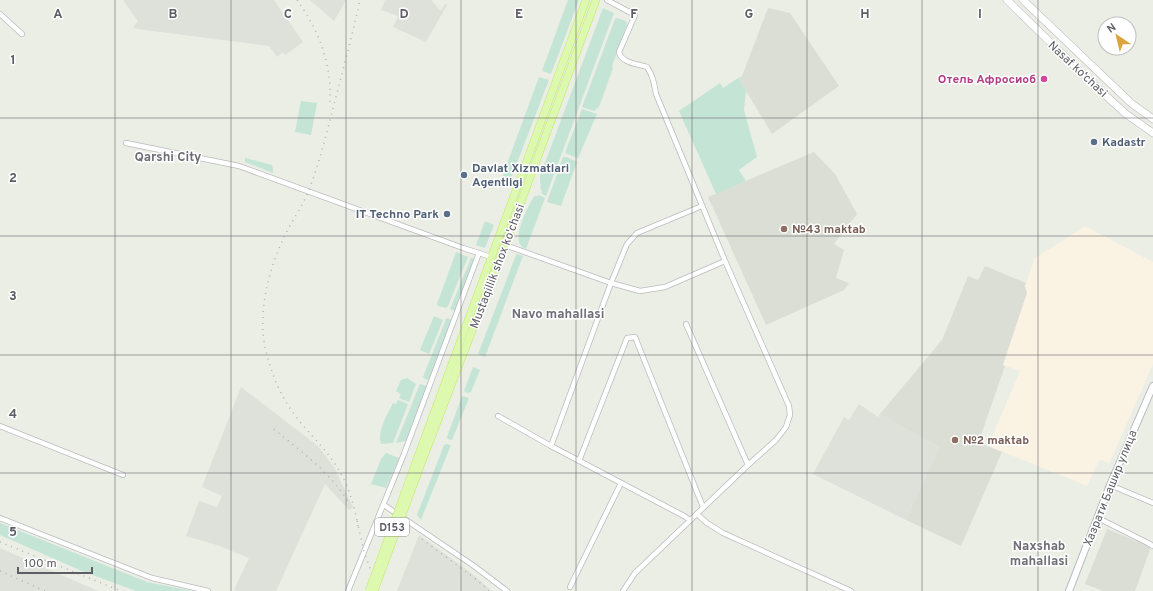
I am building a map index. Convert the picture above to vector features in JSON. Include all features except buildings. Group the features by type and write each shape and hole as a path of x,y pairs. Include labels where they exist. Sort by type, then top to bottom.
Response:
{"main road":[{"name":"Mustaqillik shox ko'chasi","path":"418,463 490,257 586,0"},
{"name":"Mustaqillik shox ko'chasi","path":"418,463 473,329 596,0"},
{"name":"Nasaf ko‘chasi","path":"1006,0 1126,114 1153,133"},
{"name":"Nasaf ko‘chasi","path":"1023,0 1131,103 1153,119"},
{"path":"465,326 473,329"},
{"name":"D153","path":"369,591 418,463"},
{"name":"D153","path":"374,591 418,463"}],"street":[{"path":"607,0 635,15 619,52 620,56 622,60 647,67 651,73 654,80 656,94 725,261 789,406 790,415 786,427 776,440 703,507 635,573 623,591"},
{"path":"0,14 22,34"},
{"path":"126,143 239,166 490,257"},
{"path":"551,446 611,283 627,244 637,234 702,206"},
{"path":"505,245 611,283 640,291 665,287 725,261"},
{"path":"348,591 384,505 479,253"},
{"path":"686,324 748,465"},
{"path":"579,461 627,338 635,337 703,507"},
{"name":"Хазрати Башир улица","path":"1069,591 1110,486 1153,386"},
{"path":"498,416 690,520"},
{"path":"0,426 123,475"},
{"path":"570,587 621,483"},
{"path":"1110,486 1153,503"},
{"path":"384,505 474,566 507,591"},
{"path":"697,514 722,533 851,591"},
{"path":"0,518 152,578 208,591"},
{"path":"1098,518 1153,546"}],"shaded area":[{"path":"123,0 274,0 303,42 285,55 283,52 277,57 269,46 137,29 133,27 138,21"},
{"path":"310,0 346,0 334,21"},
{"path":"385,0 431,0 441,11 445,4 447,5 426,42 393,27 398,16 381,10"},
{"path":"768,8 790,13 839,86 772,134 738,78 742,76"},
{"name":"№43 maktab","path":"814,152 835,174 857,214 834,244 844,250 836,278 849,283 844,290 766,325 708,197"},
{"path":"1085,226 1153,262 1153,364 1109,464 1100,459 1087,486 988,446 1020,371 1003,365 1027,293 1025,286 1035,258"},
{"name":"№2 maktab","path":"985,266 1026,283 1025,286 1027,293 1003,365 1005,366 981,435 985,445 1002,452 961,546 906,520 939,447 880,414 942,340 968,276 978,280"},
{"path":"241,387 318,446 335,469 353,507 349,510 325,484 276,591 234,590 249,558 217,545 186,536 199,501 217,507 222,496 202,487"},
{"path":"859,404 878,417 880,414 939,447 906,520 813,474 844,417 849,420"},
{"path":"1107,529 1151,547 1135,591 1103,591 1085,584"},
{"path":"419,535 471,573 492,591 397,591"},
{"path":"0,548 98,591 0,591"}],"green space":[{"path":"568,0 579,0 551,74 542,71"},
{"path":"603,8 614,13 546,196 541,193 540,176"},
{"path":"617,18 626,21 627,24 599,107 594,111 582,107 615,19"},
{"path":"539,77 549,80 508,186 500,183"},
{"path":"738,78 746,91 744,110 757,157 739,170 746,181 716,194 679,111 720,83 723,88"},
{"path":"301,101 317,103 311,135 295,132"},
{"path":"582,109 597,114 578,158 565,153"},
{"path":"563,157 577,162 561,206 547,202"},
{"path":"245,158 272,165 273,173 245,162"},
{"path":"539,195 545,198 526,249 522,247 518,236 530,203 535,196"},
{"path":"485,221 494,225 485,248 476,245"},
{"path":"456,252 468,257 448,306 446,308 438,306 437,304"},
{"path":"518,254 523,256 485,357 478,354 516,255"},
{"path":"471,258 475,259 455,311 450,309"},
{"path":"434,316 443,320 429,354 420,350"},
{"path":"448,318 452,320 430,378 427,380 423,377 446,319"},
{"path":"473,367 480,370 471,392 467,393 464,391"},
{"path":"407,378 416,384 409,402 399,398 401,394 396,391 401,380"},
{"path":"420,384 426,386 426,389 409,437 405,441 396,443"},
{"path":"462,396 469,398 452,440 448,439 447,437"},
{"path":"398,400 408,404 393,443 381,444 381,428 393,403 396,404"},
{"path":"444,445 451,445 421,520 417,515"},
{"path":"386,453 399,458 386,488 371,484 381,459"},
{"path":"0,523 147,582 192,591 136,591 82,571 0,535"}],"railway":[{"path":"297,0 312,24 323,49 329,76 330,104"},
{"path":"358,526 350,494 340,471 292,411 279,388 267,355 264,340 263,309 273,263 285,235 308,193 321,154 360,0"},
{"path":"274,429 325,473 343,493 350,505"},
{"path":"357,521 364,551 378,591"},
{"path":"422,539 477,580 489,591"},
{"path":"0,542 121,591"},
{"path":"0,571 45,591"}],"place":[{"name":"Отель Афросиоб","path":"1044,79"},
{"name":"Kadastr","path":"1094,142"},
{"name":"Davlat Xizmatlari Agentligi","path":"464,175"},
{"name":"IT Techno Park","path":"447,214"},
{"name":"№43 maktab","path":"784,229"},
{"name":"№2 maktab","path":"955,440"}],"district":[{"name":"Qarshi City","path":"168,156"},
{"name":"Navo mahallasi","path":"558,313"},
{"name":"Naxshab mahallasi","path":"1039,552"}]}
